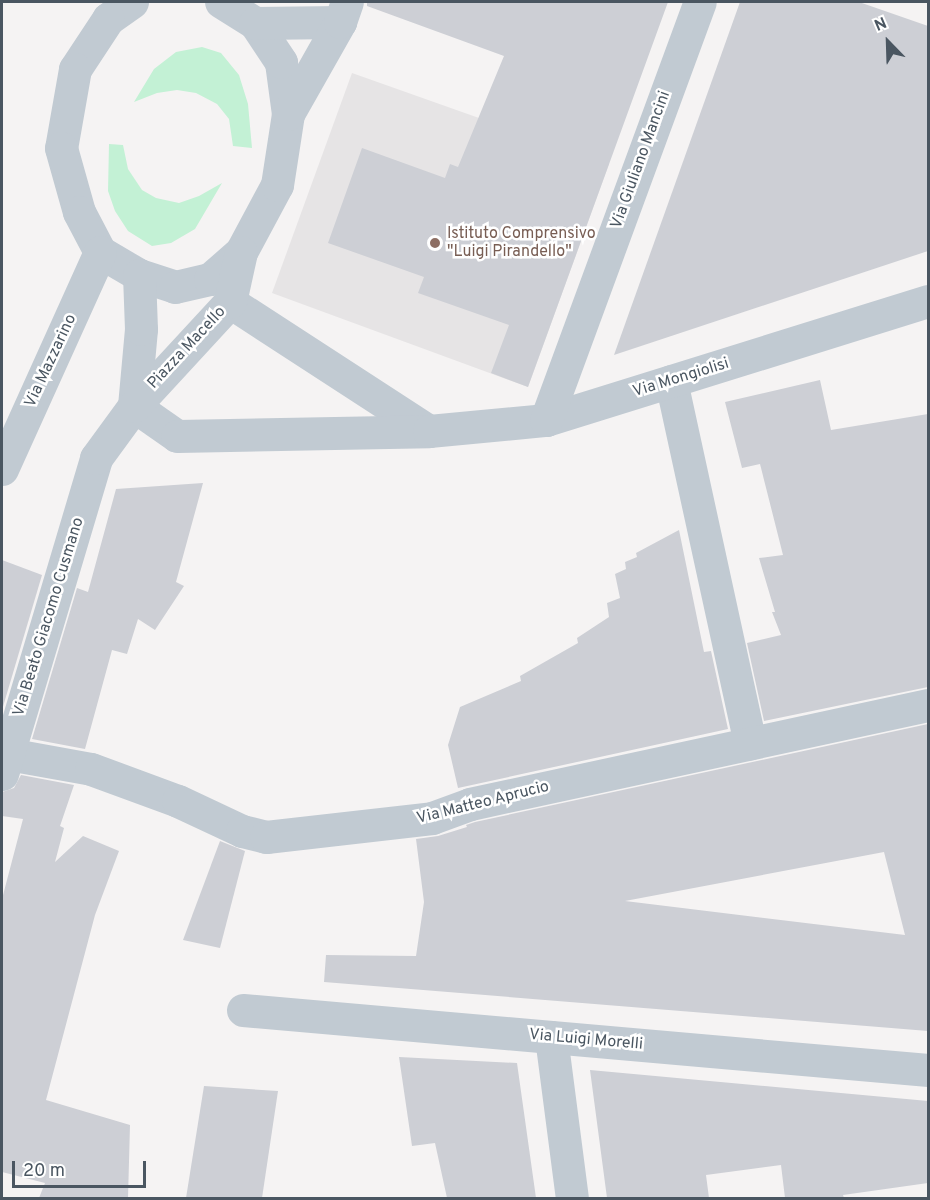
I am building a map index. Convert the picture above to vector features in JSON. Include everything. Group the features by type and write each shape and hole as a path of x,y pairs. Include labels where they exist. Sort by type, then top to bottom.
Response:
{"street":[{"path":"100,252 80,212 61,148 75,69 108,19 132,2"},
{"name":"Piazza Macello","path":"96,458 134,406 230,302 241,252 277,185 288,114 280,62 255,23 221,2"},
{"name":"Via Giuliano Mancini","path":"546,420 700,2"},
{"name":"Piazza Macello","path":"255,23 343,12"},
{"name":"Piazza Macello","path":"288,114 343,12"},
{"name":"Piazza Macello","path":"100,252 139,275 175,287 210,279 241,252"},
{"name":"Via Mazzarino","path":"2,469 100,252"},
{"name":"Piazza Macello","path":"134,406 141,329 139,275"},
{"name":"Via Mongiolisi","path":"134,406 177,436 429,431 546,420 928,301"},
{"path":"230,302 429,431"},
{"path":"671,381 750,743"},
{"name":"Via Beato Giacomo Cusmano","path":"5,765 96,458"},
{"name":"Via Matteo Aprucio","path":"5,765 91,769 177,801 242,831 266,837 432,818 470,804 928,705"},
{"name":"Via Luigi Morelli","path":"243,1010 928,1070"},
{"path":"551,1037 572,1198"}],"shaded area":[{"name":"Istituto Comprensivo \"Luigi Pirandello\"","path":"352,73 609,164 528,387 272,293"}],"green space":[{"path":"202,47 221,53 239,75 248,104 252,148 233,146 229,119 217,104 196,93 177,90 157,93 134,102 154,69 176,52"},
{"path":"109,144 123,145 128,169 142,190 156,198 179,203 199,196 222,183 195,229 171,243 152,246 128,231 115,211 108,191"}],"building":[{"path":"367,2 668,2 528,387 491,373 509,325 418,293 424,277 328,243 362,148 445,178 450,164 458,167 504,56 367,6"},
{"path":"740,2 859,2 928,26 928,251 614,355"},
{"path":"820,380 831,430 928,414 928,687 764,721 747,643 781,635 772,612 775,612 759,558 783,555 760,464 742,468 725,402"},
{"path":"203,483 176,582 184,586 155,630 138,619 127,654 112,650 85,749 32,739 77,588 88,592 116,489"},
{"path":"679,530 704,652 711,651 728,729 458,788 448,745 460,707 521,681 520,676 578,643 577,638 609,617 607,603 620,598 615,574 626,569 625,562 637,557 636,553"},
{"path":"2,560 42,575 2,710"},
{"path":"928,724 928,1031 324,982 326,955 416,956 424,902 416,839 438,836 467,827 466,825","holes":["884,852 905,935 625,901"]},
{"path":"21,775 74,785 60,826 64,828 55,862 83,836 119,851 95,915 46,1100 130,1125 128,1198 39,1198 45,1183 2,1172 2,899 23,819 2,816 2,792 14,788"},
{"path":"220,841 245,851 220,948 183,940"},
{"path":"399,1057 517,1063 536,1198 447,1198 435,1143 412,1146"},
{"path":"590,1070 928,1101 928,1183 843,1195 844,1198 785,1198 781,1165 706,1175 709,1198 607,1198"},
{"path":"204,1086 278,1091 262,1198 186,1198"}],"place":[{"name":"Istituto Comprensivo \"Luigi Pirandello\"","path":"435,243"}]}
